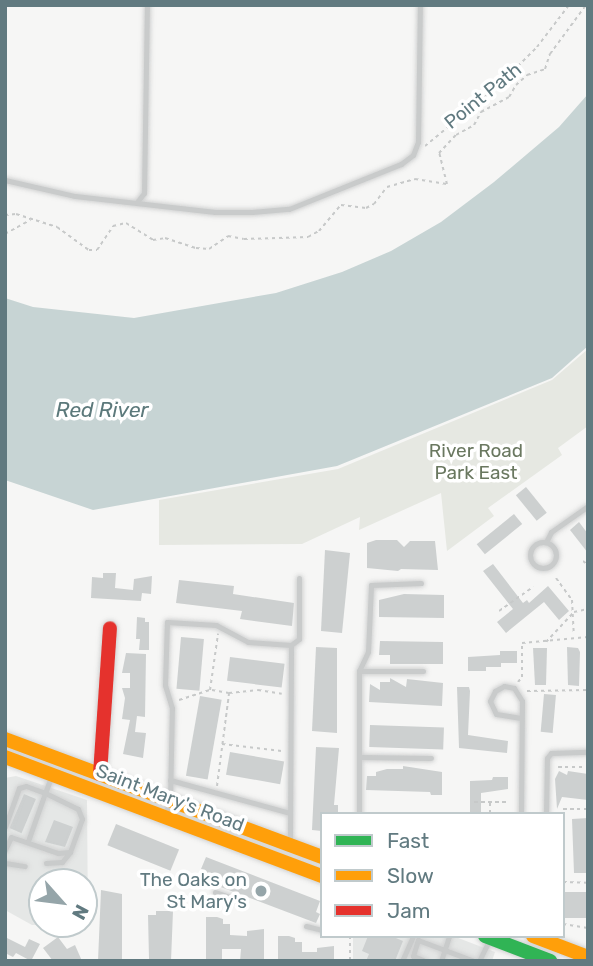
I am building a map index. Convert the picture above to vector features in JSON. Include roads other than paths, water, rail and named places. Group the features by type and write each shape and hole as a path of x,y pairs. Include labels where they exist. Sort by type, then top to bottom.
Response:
{"main road":[{"path":"100,774 110,628"},
{"name":"Saint Mary's Road","path":"5,738 320,856"},
{"name":"Saint Mary's Road","path":"5,757 110,802 164,817 320,875"},
{"path":"5,767 36,769"},
{"path":"490,938 550,961"},
{"path":"541,938 588,957"}],"lane":[{"path":"137,202 144,194 147,5"},
{"path":"5,180 75,196 215,212 289,209 401,164 413,155 418,142 420,5"},
{"path":"546,542 551,533 588,506"},
{"path":"546,542 553,547 555,559 547,567 538,567 531,557 532,549 538,543 546,542"},
{"path":"164,817 170,801 171,702 165,685 167,622 220,627 248,642 290,645 299,639 299,578"},
{"path":"359,812 359,671 368,652 371,585 421,583"},
{"path":"290,645 290,845"},
{"path":"359,671 423,671"},
{"path":"521,718 501,717 491,706 492,695 499,688 514,688 521,696 521,718 521,812"},
{"path":"546,812 547,758 551,753 588,751"},
{"path":"360,757 430,758"},
{"path":"28,841 31,824 40,810 52,775"},
{"path":"170,780 290,813"},
{"path":"5,827 18,801 19,788 26,786 78,809 82,819 70,852 62,862 47,863"},
{"path":"33,807 40,810"},
{"path":"5,850 8,836 58,853 70,852"},
{"path":"5,863 25,866"},
{"path":"215,892 235,899"},
{"path":"306,926 320,930"},
{"path":"402,961 413,938"},
{"path":"413,938 413,956 425,961"},
{"path":"415,938 474,961"},
{"path":"440,961 448,938"},
{"path":"480,961 487,938"}],"water":[{"name":"Red River","path":"588,94 588,346 552,378 337,466 93,510 5,480 5,298 33,307 134,318 276,293 342,272 391,251 441,222 559,127"}],"place":[{"name":"The Oaks on St Mary's","path":"261,891"}],"park label":[{"name":"River Road Park East","path":"476,462"}]}
